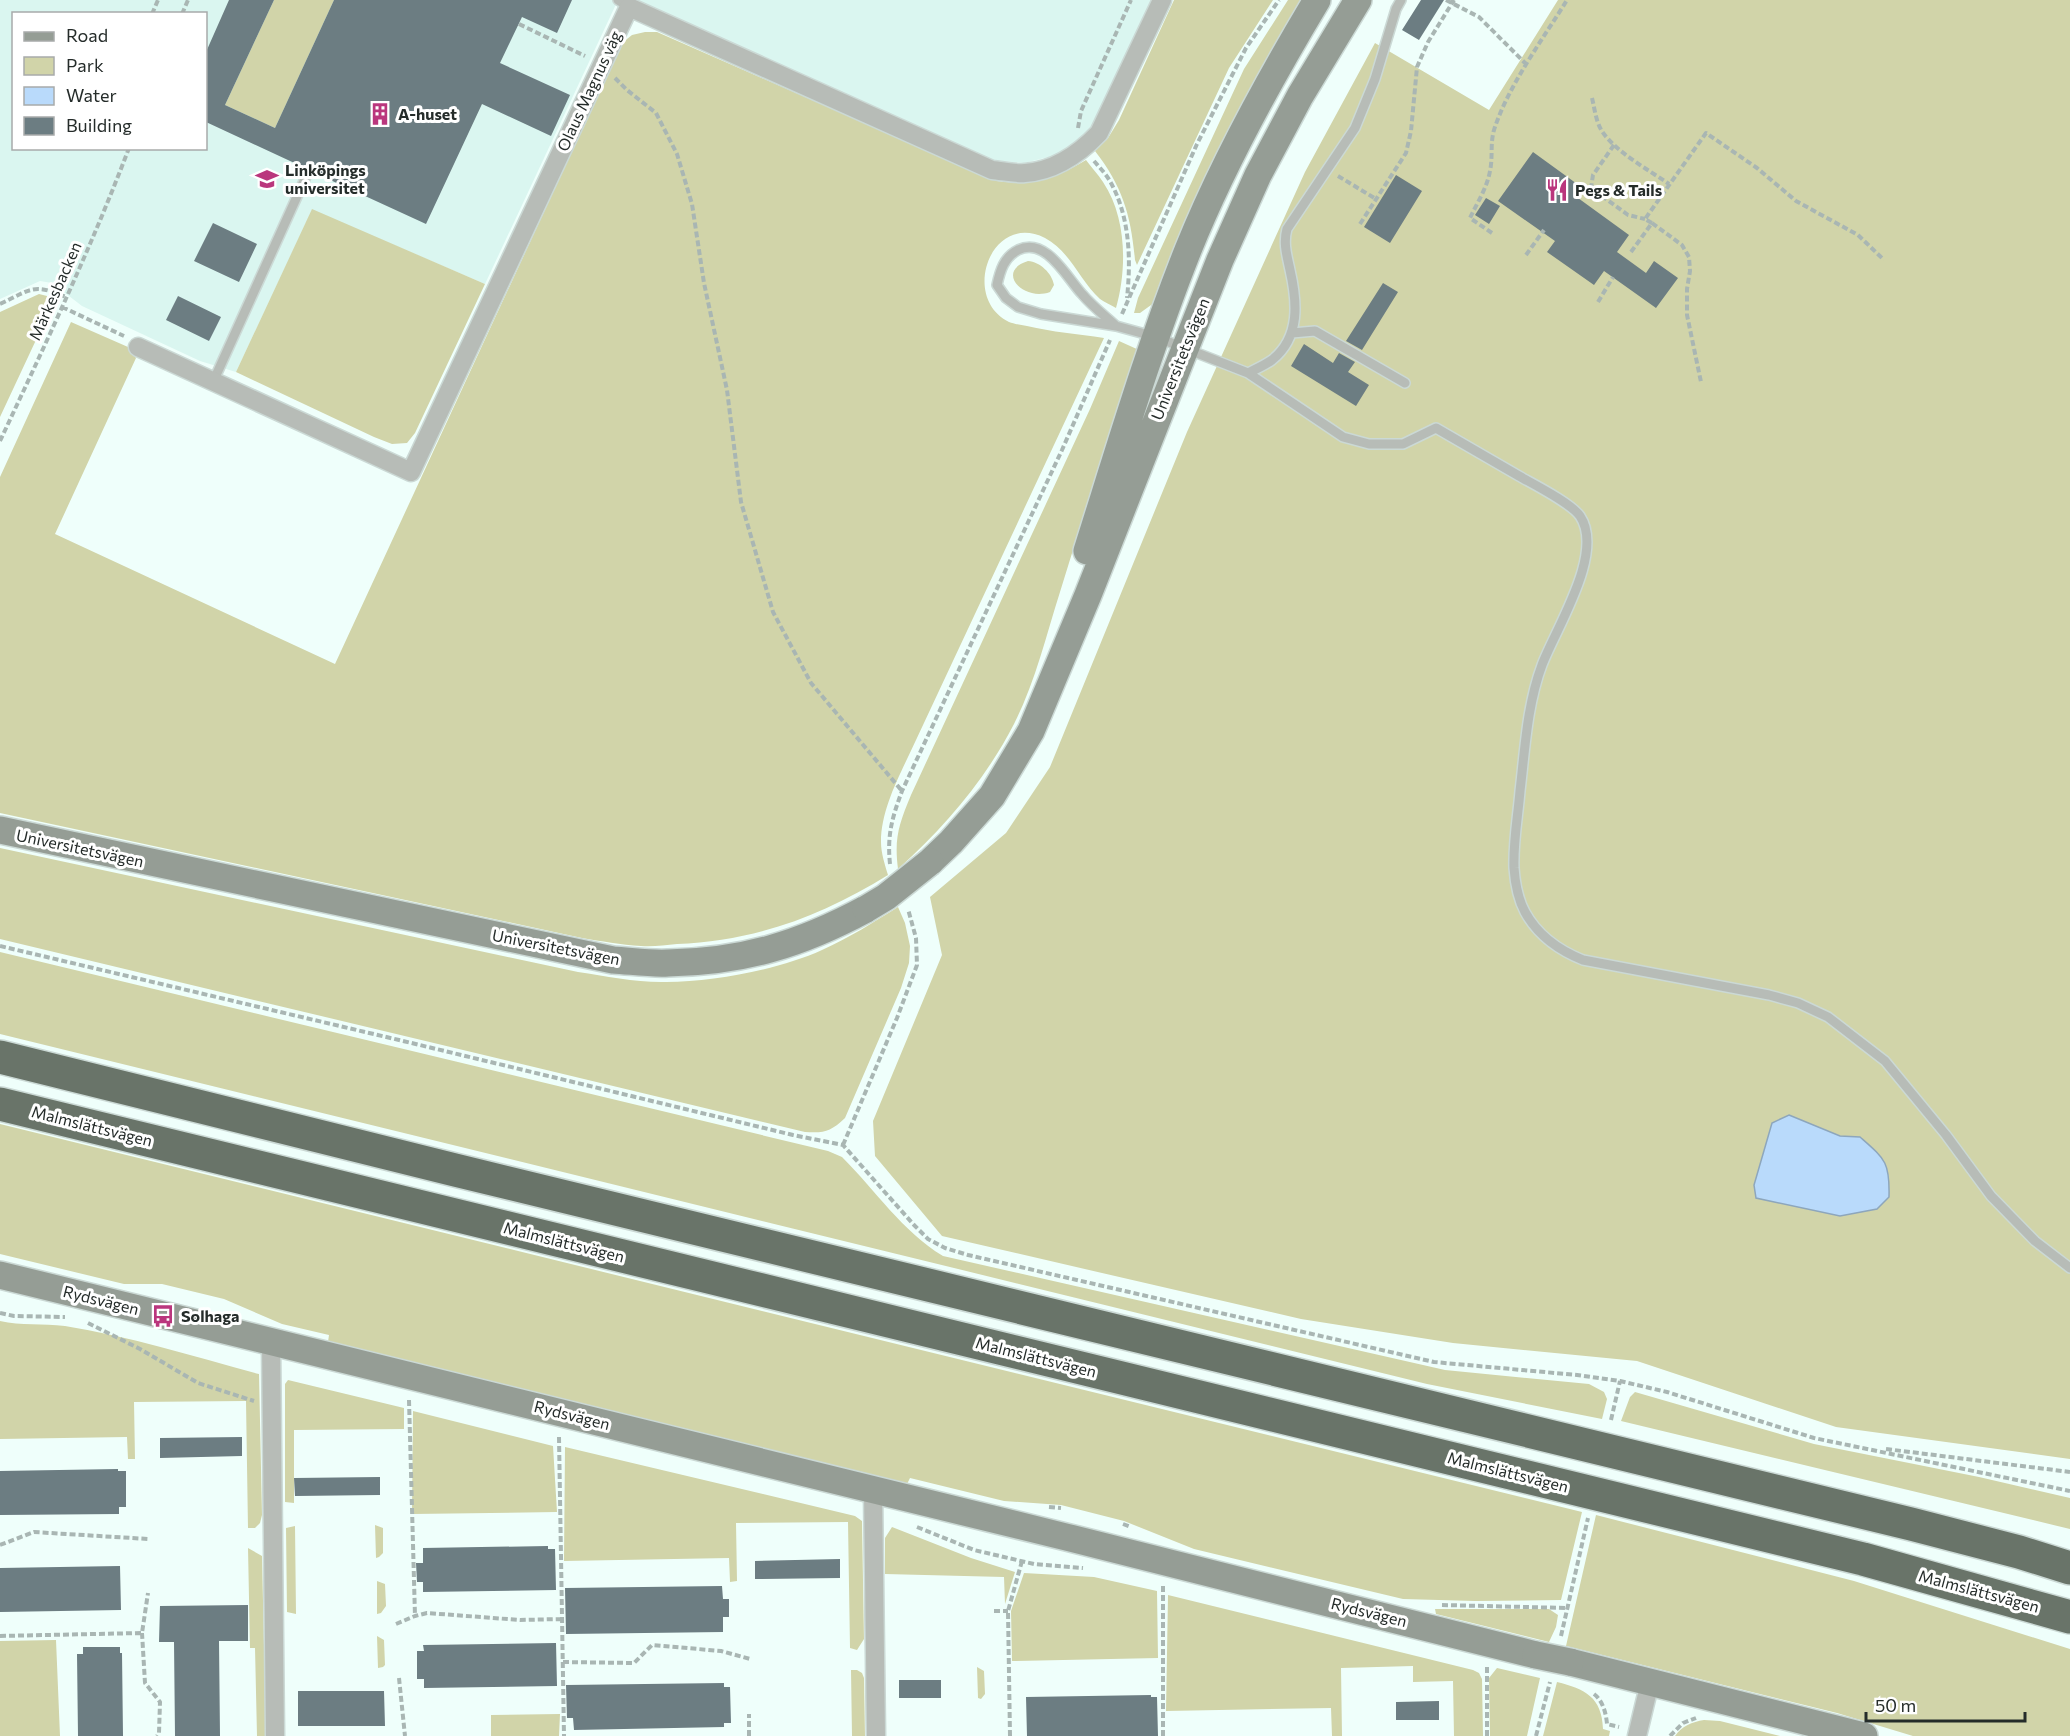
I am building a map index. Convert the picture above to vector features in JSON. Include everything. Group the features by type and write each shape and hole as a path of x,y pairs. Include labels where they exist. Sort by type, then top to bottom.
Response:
{"highway":[{"path":"0,1057 444,1168 1783,1493 2019,1552 2070,1568"},
{"name":"Malmslättsvägen","path":"0,1104 1863,1559 2060,1615"},
{"path":"2019,1552 2070,1561"}],"main road":[{"name":"Universitetsvägen","path":"1031,731 1156,337 1189,248 1269,81 1317,0"},
{"name":"Universitetsvägen","path":"0,830 613,960 667,963 753,954 827,930 886,897 951,842 992,796 1031,731 1088,595 1184,348 1258,175 1300,96 1358,0"},
{"name":"Rydsvägen","path":"0,1275 1234,1578 1864,1736"}],"street":[{"name":"Olaus Magnus väg","path":"138,347 411,472 601,63 623,4 992,170 1025,173 1066,160 1084,148 1099,133 1162,0"},
{"path":"271,1343 275,1736"},
{"path":"873,1490 876,1736"},
{"path":"1637,1734 1650,1682"}],"lane":[{"path":"1248,373 1272,360 1284,348 1292,333 1296,316 1296,296 1284,240 1287,229 1355,128 1364,109 1396,9 1401,0"},
{"path":"213,382 309,170"},
{"path":"1116,326 1082,295 1058,264 1046,254 1034,248 1022,248 1005,261 999,273 997,285 1006,298 1018,307 1041,314 1116,326 1156,337 1248,373 1343,437 1369,444 1403,444 1436,428 1556,497 1580,515 1587,534 1587,550 1582,572 1542,665 1534,691 1526,740 1514,868 1517,891 1534,927 1565,953 1583,960 1769,994 1798,1003 1828,1017 1885,1061 1946,1135 1991,1196 2035,1241 2070,1268"},
{"path":"1292,333 1316,331 1405,382"}],"path":[{"path":"891,869 888,844 891,822 902,791 1062,450 1197,144 1246,48 1279,0"},
{"path":"1446,0 1479,17 1527,65"},
{"path":"1492,233 1470,218 1490,170 1494,130 1502,110 1527,65 1567,0"},
{"path":"1360,224 1406,153 1411,131 1417,68 1428,42 1453,2"},
{"path":"519,24 601,63 627,90 656,113 677,154 692,204 704,283 727,390 741,502 773,612 811,683 902,791"},
{"path":"1592,98 1603,133 1614,145 1669,183"},
{"path":"1645,219 1706,133 1757,168 1796,201 1858,235 1884,260"},
{"path":"1614,145 1593,175 1591,188 1628,215 1652,223 1682,245 1689,257 1690,271 1686,289 1687,315 1701,382"},
{"name":"Märkesbacken","path":"0,441 62,307 113,191 128,150"},
{"path":"1328,169 1376,199"},
{"path":"1631,252 1652,223"},
{"path":"1526,255 1545,230"},
{"path":"1598,302 1613,277"},
{"path":"0,304 35,288 46,288 66,297"},
{"path":"62,307 129,338 138,347"},
{"path":"843,1145 917,965 916,938 910,912 905,902"},
{"path":"0,946 843,1145 914,1225 928,1239 945,1248 1129,1293 1434,1362 1620,1381 1667,1392 1814,1438 2070,1491"},
{"path":"85,1321 140,1349 198,1383 271,1408"},
{"path":"1611,1420 1620,1381"},
{"path":"409,1399 415,1616"},
{"path":"558,1436 564,1736"},
{"path":"1861,1447 2070,1472"},
{"path":"1536,1736 1588,1514"},
{"path":"0,1545 34,1532 148,1539"},
{"path":"1010,1736 1008,1611 1022,1561"},
{"path":"1163,1586 1163,1736"},
{"path":"148,1593 142,1633 145,1683 160,1702 157,1736"},
{"path":"994,1611 1008,1611"},
{"path":"396,1624 427,1613 520,1620 562,1619"},
{"path":"0,1636 142,1633"},
{"path":"563,1662 634,1663 652,1645 721,1651 750,1659"},
{"path":"1487,1666 1487,1736"},
{"path":"399,1678 405,1736"},
{"path":"1592,1691 1606,1712 1606,1724 1637,1734"},
{"path":"749,1714 749,1736"}],"shaded area":[{"name":"Linköpings universitet","path":"0,0 618,0 485,284 312,210 236,372 200,361 82,306 52,283 40,281 0,299"},
{"path":"632,0 1151,0 1093,126 1074,143 1053,156 1024,163 991,160"}],"green space":[{"path":"274,0 334,0 275,128 225,105"},
{"path":"1174,0 1273,0 1229,68 1137,265 1124,202 1105,164 1095,151 1108,138 1119,120"},
{"path":"1288,0 1305,0 1158,300 1140,313 1134,313 1138,298 1244,69"},
{"path":"1558,0 2070,0 2070,1459 1836,1427 1637,1361 1453,1343 1301,1319 942,1236 875,1156 873,1121 942,955 930,897 1006,833 1050,767 1187,432 1305,172 1375,43 1489,110"},
{"path":"657,32 997,181 1021,182 1043,179 1086,160 1103,182 1117,211 1121,227 1123,260 1116,308 1100,299 1061,250 1045,238 1026,233 1010,236 997,246 988,261 985,278 986,295 994,310 1009,322 1104,338 893,789 882,829 881,842 888,875 838,903 761,932 706,942 654,946 634,945 582,938 0,813 0,477 71,322 128,347 136,358 55,534 335,664 622,43 632,35"},
{"path":"312,209 485,284 415,433 407,443 392,444 374,437 236,372"},
{"path":"1028,261 1037,263 1048,272 1054,285 1050,292 1031,293 1016,284 1013,278 1014,271"},
{"path":"39,294 47,296 51,303 50,310 0,417 0,312"},
{"path":"1119,341 1139,350 1028,692 1003,745 977,783 932,837 898,869 898,831 903,814 1090,409"},
{"path":"0,848 578,972 651,982 722,978 785,964 832,945 898,907 905,923 910,946 909,963 901,988 845,1118 827,1131 805,1132 0,939"},
{"path":"0,952 828,1151 842,1157 902,1223 943,1256 1445,1370 1589,1384 1604,1392 1607,1399 1602,1419 1427,1384 0,1034"},
{"path":"0,1124 1582,1512 1561,1600 1403,1599 1194,1549 1124,1521 1061,1505 1004,1501 910,1478 907,1484 328,1342 329,1335 282,1324 224,1299 162,1284 124,1284 0,1254"},
{"path":"0,1321 89,1330 162,1347 259,1374 262,1515 260,1523 255,1528 248,1528 246,1401 134,1402 135,1459 128,1459 127,1437 0,1439"},
{"path":"288,1380 404,1408 404,1429 294,1430 294,1503 285,1502 285,1384"},
{"path":"1635,1392 1814,1444 2070,1498 2070,1529 1621,1421 1630,1397"},
{"path":"413,1411 553,1446 557,1512 412,1514"},
{"path":"565,1447 855,1516 862,1521 864,1639 857,1650 850,1648 848,1522 736,1523 737,1581 730,1582 729,1558 564,1561"},
{"path":"1596,1515 1854,1581 2070,1649 2070,1736 1913,1736 1837,1713 1566,1646"},
{"path":"375,1525 383,1528 383,1553 376,1558"},
{"path":"295,1526 296,1614 287,1612 286,1528"},
{"path":"892,1527 971,1558 1015,1572 1005,1604 1004,1577 885,1574 885,1538"},
{"path":"248,1548 262,1556 266,1736 257,1736 255,1648 250,1648"},
{"path":"1024,1573 1094,1577 1157,1591 1158,1658 1012,1661 1011,1611"},
{"path":"377,1581 385,1584 386,1606 381,1613 377,1614"},
{"path":"1168,1595 1473,1670 1479,1673 1482,1679 1483,1736 1454,1736 1453,1681 1413,1682 1413,1666 1341,1668 1342,1736 1332,1736 1331,1708 1166,1711"},
{"path":"1435,1609 1549,1609 1558,1615 1556,1627 1549,1642 1436,1614"},
{"path":"377,1636 384,1640 385,1665 378,1668"},
{"path":"56,1640 60,1736 0,1736 0,1641"},
{"path":"977,1667 984,1671 985,1694 981,1699 978,1698"},
{"path":"1497,1668 1540,1678 1527,1736 1490,1736 1489,1678"},
{"path":"851,1670 862,1673 864,1678 865,1736 852,1736"},
{"path":"1557,1682 1576,1688 1590,1696 1599,1709 1603,1729 1610,1731 1609,1736 1543,1736"},
{"path":"560,1714 559,1736 491,1736 491,1715"},
{"path":"1704,1720 1720,1721 1780,1736 1675,1736 1688,1725"}],"water":[{"path":"1789,1115 1840,1136 1860,1137 1880,1156 1887,1168 1889,1197 1877,1209 1840,1216 1756,1198 1754,1185 1772,1123"}],"building":[{"name":"A-huset","path":"229,0 274,0 225,105 275,128 334,0 572,0 557,33 522,17 500,63 570,95 551,136 482,104 426,224 315,173 316,169 312,164 308,163 303,167 207,122 207,50"},
{"path":"1421,0 1444,0 1419,40 1402,30"},
{"path":"1533,152 1584,189 1578,198 1629,235 1617,252 1646,273 1654,261 1678,278 1656,308 1604,271 1594,285 1547,252 1555,241 1498,201"},
{"path":"1396,175 1422,191 1390,243 1364,227"},
{"path":"1486,198 1500,206 1489,224 1475,215"},
{"path":"213,223 257,244 239,282 194,261"},
{"path":"1383,283 1398,292 1362,350 1346,341"},
{"path":"178,296 221,317 209,341 166,320"},
{"path":"1304,344 1333,363 1339,353 1355,362 1348,372 1369,385 1356,406 1291,366"},
{"path":"242,1437 242,1456 160,1458 160,1438"},
{"path":"118,1469 118,1471 126,1471 126,1507 119,1507 119,1514 0,1515 0,1471"},
{"path":"380,1477 380,1495 295,1496 294,1478"},
{"path":"548,1546 548,1549 555,1549 556,1590 423,1592 423,1582 417,1582 416,1563 423,1563 423,1548"},
{"path":"840,1559 840,1578 755,1579 755,1561"},
{"path":"120,1566 121,1610 0,1612 0,1568"},
{"path":"722,1586 723,1599 729,1599 729,1617 723,1617 723,1632 566,1634 565,1588"},
{"path":"248,1605 248,1641 219,1641 220,1736 175,1736 174,1642 159,1642 160,1606"},
{"path":"556,1643 557,1686 424,1688 424,1679 417,1679 417,1651 424,1651 423,1645"},
{"path":"83,1647 120,1647 123,1736 78,1736 77,1654 83,1654"},
{"path":"899,1680 941,1680 941,1698 899,1698"},
{"path":"724,1683 724,1687 730,1687 731,1723 724,1723 724,1727 574,1730 573,1718 567,1718 566,1685"},
{"path":"298,1691 384,1691 385,1726 298,1726"},
{"path":"1151,1695 1151,1697 1157,1697 1158,1736 1027,1736 1026,1697"},
{"path":"1439,1701 1439,1720 1396,1720 1396,1702"}],"place":[{"name":"A-huset","path":"380,114"},
{"name":"Linköpings universitet","path":"267,179"},
{"name":"Pegs & Tails","path":"1557,190"},
{"name":"Solhaga","path":"163,1316"}]}
